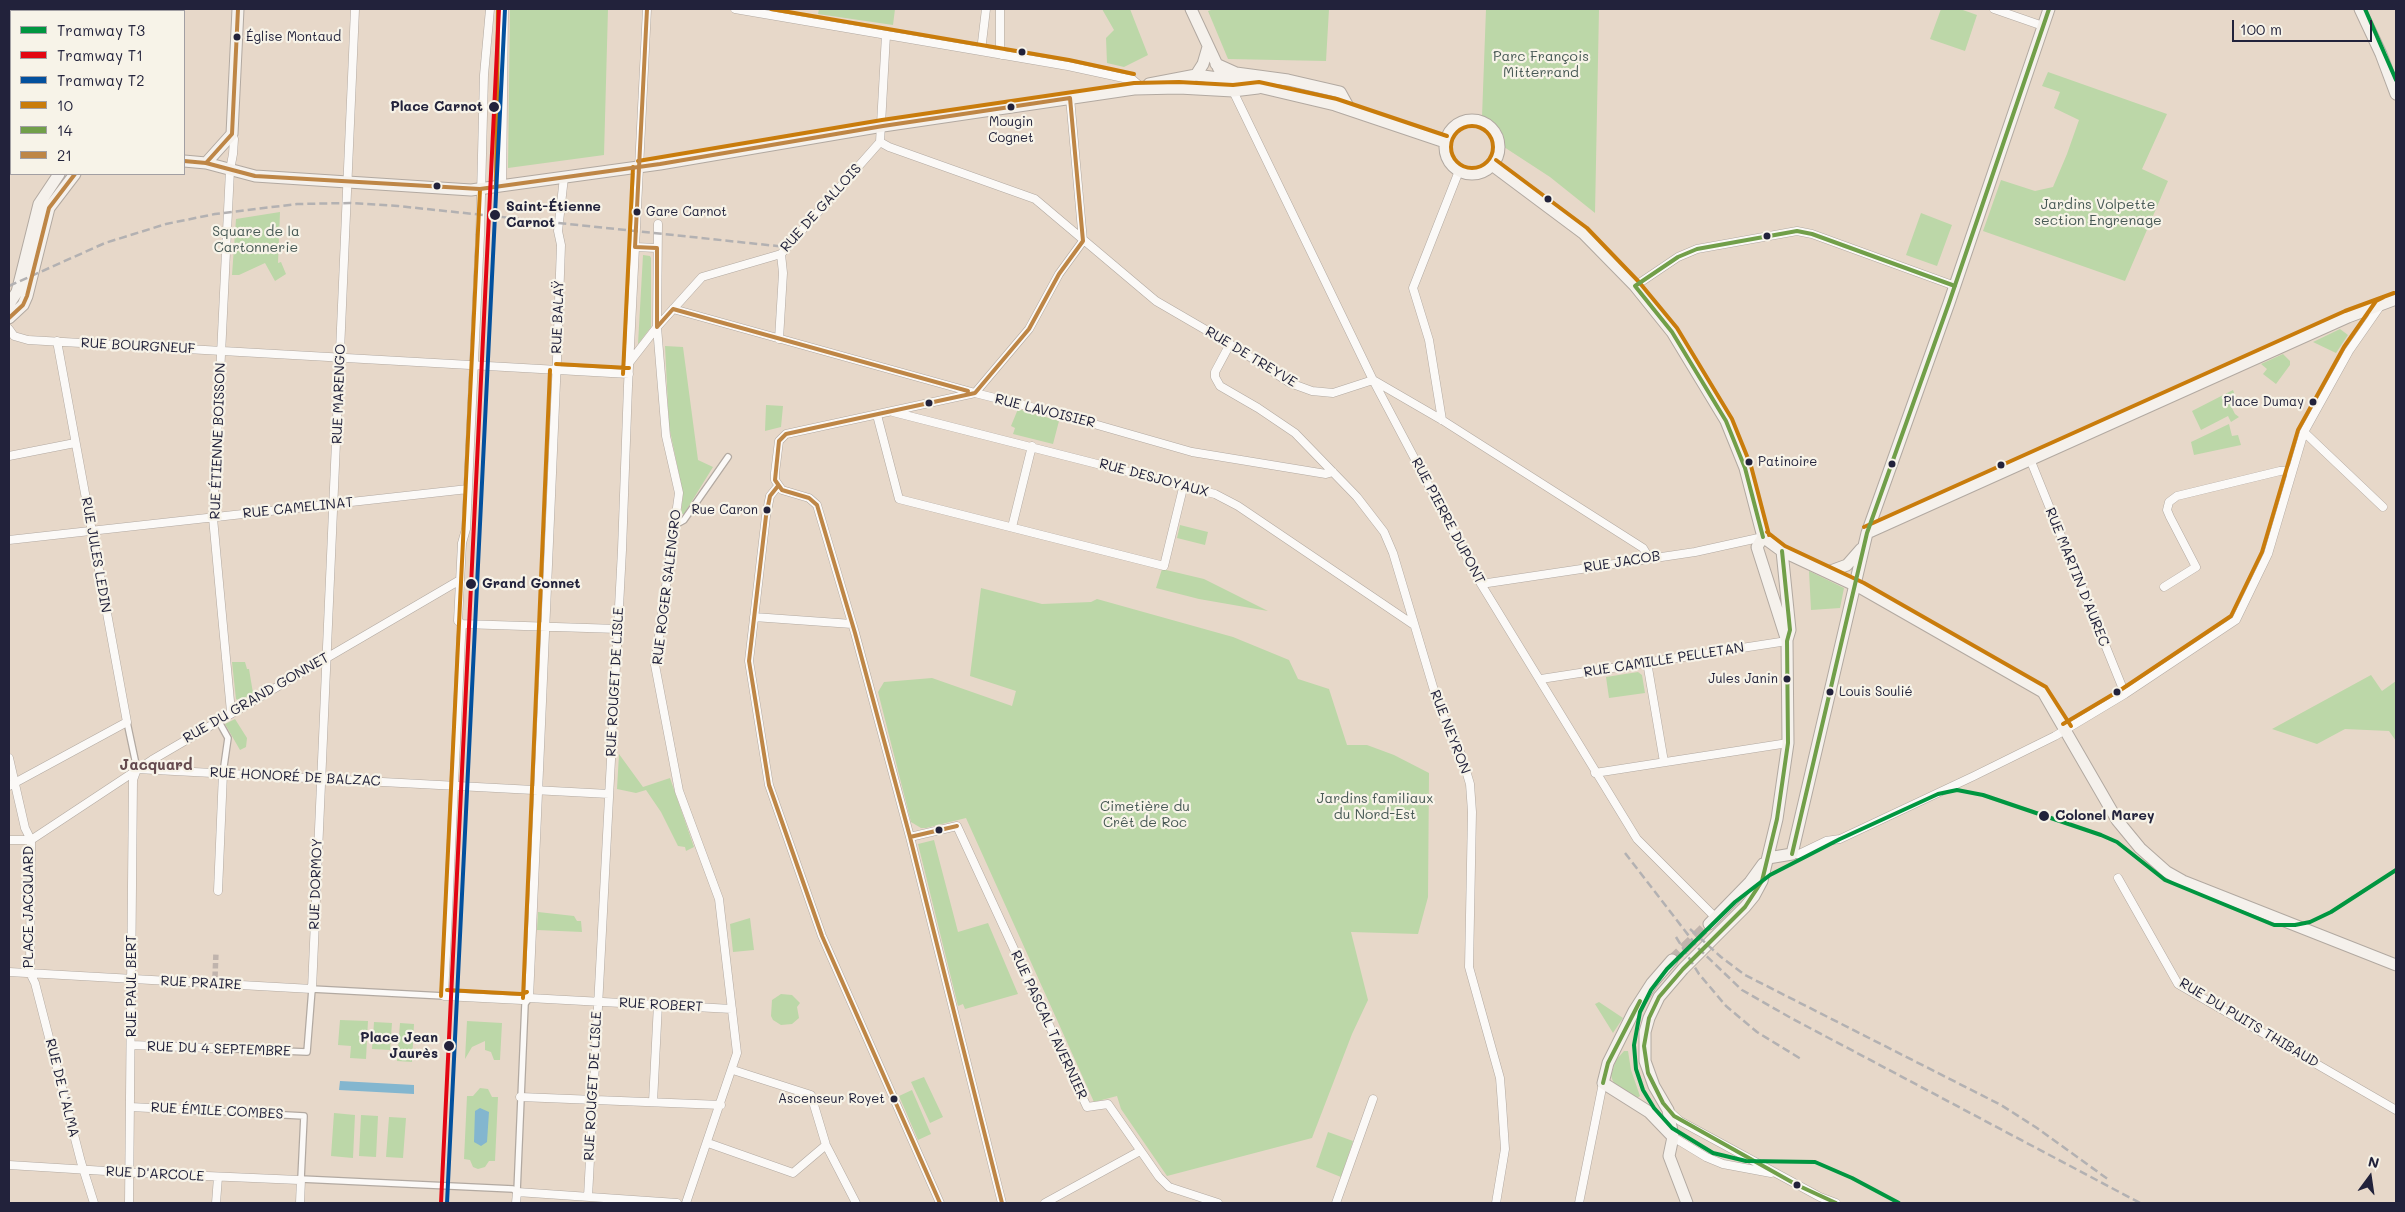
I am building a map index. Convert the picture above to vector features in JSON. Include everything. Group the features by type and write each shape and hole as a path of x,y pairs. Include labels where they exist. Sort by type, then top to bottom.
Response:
{"main road":[{"path":"206,162 232,134 238,9"},
{"path":"1191,9 1216,64 1233,91"},
{"path":"1712,920 1750,882 1768,858 1792,854 1867,533 1955,286 2049,9"},
{"path":"2360,9 2371,30 2396,94"},
{"path":"1196,76 1203,64 1208,47"},
{"path":"1179,88 1205,83 1212,77 1216,64"},
{"path":"1216,64 1236,73 1288,80 1340,92 1350,110"},
{"path":"185,161 206,162 255,176 480,189 639,167 1196,76 1225,79 1350,110 1445,142"},
{"path":"1137,87 1233,91 1258,88"},
{"path":"1473,120 1481,121 1495,132 1499,149 1492,165 1476,173 1459,171 1447,158 1445,142 1456,124 1473,120"},
{"path":"1492,165 1583,233 1634,286 1672,332 1726,421 1745,468 1763,537 1782,550 1854,584 2043,692 2117,820 2131,839 2153,861 2183,881 2396,965"},
{"path":"9,318 24,305 49,208 74,175"},
{"path":"9,304 16,292 38,204 54,176"},
{"path":"1867,533 2341,320 2396,299"},
{"path":"1763,537 1757,547 1787,641"},
{"path":"1828,572 1847,565 1864,546"},
{"path":"1687,1203 1669,1156 1673,1137 1668,1110 1648,1073 1644,1046 1645,1032 1659,997 1683,969 1754,896 1762,881 1777,819 1788,743 1787,641 1790,630 1782,550"},
{"path":"1672,960 1643,996 1616,1049 1602,1083 1649,1112 1673,1137"}],"street":[{"name":"RUE MARENGO","path":"320,778 335,504 355,9"},
{"path":"490,9 484,75 477,365 466,529 462,544 458,621 462,624 618,629"},
{"path":"502,186 504,9"},
{"name":"RUE ROUGET DE LISLE","path":"588,1196 618,629 647,9"},
{"path":"735,9 1118,76 1133,80 1137,87"},
{"path":"981,51 986,9"},
{"path":"1000,9 1000,45 1002,55"},
{"path":"1994,9 2043,26"},
{"path":"880,142 883,126 886,35"},
{"name":"RUE PIERRE DUPONT","path":"1233,91 1373,380 1481,584 1541,679 1594,773 1637,840 1712,920"},
{"path":"1002,1203 910,838 852,624 817,505 809,498 786,492 778,486 775,473 779,441 788,434 975,393 1030,329 1058,274 1083,241 1070,98"},
{"name":"RUE ÉTIENNE BOISSON","path":"231,712 213,518 230,170 234,139 232,134"},
{"name":"RUE DE TREYVE","path":"880,142 889,147 1035,200 1156,301 1230,344 1290,383 1312,391 1333,393 1373,380"},
{"name":"RUE DE GALLOIS","path":"629,363 702,277 780,254 880,142"},
{"path":"1442,420 1429,340 1413,288 1459,171"},
{"path":"54,176 64,188"},
{"name":"RUE BALAŸ","path":"529,998 561,245 558,231 564,177"},
{"name":"RUE ROGER SALENGRO","path":"658,224 658,327 666,436 679,492 655,665 679,791 719,899 737,1053 733,1070 686,1203"},
{"path":"1634,286 1678,257 1697,249 1796,231 1812,234 1955,286"},
{"path":"635,247 657,248"},
{"path":"779,340 783,273 780,254"},
{"path":"1792,854 1799,854 1826,841 1840,839 1964,781 2066,730 2125,694 2236,620 2268,554 2304,432 2349,350 2381,305"},
{"name":"RUE LAVOISIER","path":"673,309 779,340 1059,414 1192,452 1326,474 1333,472"},
{"name":"RUE BOURGNEUF","path":"9,329 14,336 26,340 629,374"},
{"name":"RUE JULES LEDIN","path":"57,342 137,769"},
{"name":"RUE NEYRON","path":"1230,344 1215,372 1215,377 1220,386 1258,408 1295,434 1357,497 1386,537 1439,707 1461,754 1470,784 1472,812 1469,967 1500,1078 1505,1148 1496,1203"},
{"path":"1373,380 1442,420 1643,548 1648,558"},
{"name":"RUE DESJOYAUX","path":"892,411 1184,484 1224,497 1414,625"},
{"path":"877,414 899,499 1164,566 1184,484"},
{"path":"2304,432 2383,507"},
{"path":"9,456 75,443"},
{"path":"1012,527 1032,446"},
{"path":"675,525 684,520 728,457"},
{"name":"RUE MARTIN D'AUREC","path":"2030,459 2125,694"},
{"path":"2164,587 2196,567 2167,510 2169,502 2177,496 2280,471 2292,470"},
{"path":"778,486 770,496 767,510 749,661 769,785 822,936 940,1203"},
{"name":"RUE CAMELINAT","path":"9,540 468,489"},
{"name":"RUE JACOB","path":"1481,584 1695,552 1763,537"},
{"name":"RUE DU GRAND GONNET","path":"31,840 137,769 231,712 460,580"},
{"path":"754,617 852,624"},
{"path":"444,996 462,624"},
{"name":"RUE CAMILLE PELLETAN","path":"1541,679 1787,641"},
{"path":"1647,662 1664,762"},
{"path":"218,720 228,738 223,773 218,891"},
{"path":"11,784 127,722"},
{"path":"1594,773 1788,743"},
{"path":"9,758 11,784 25,828 31,840"},
{"name":"RUE HONORÉ DE BALZAC","path":"137,769 609,794"},
{"name":"RUE PAUL BERT","path":"129,1203 134,780 137,769"},
{"name":"RUE DORMOY","path":"312,989 320,778"},
{"name":"RUE PASCAL TAVERNIER","path":"910,838 957,826 1087,1107 1108,1104 1159,1178 1169,1187 1195,1200 1218,1203"},
{"name":"PLACE JACQUARD","path":"9,840 31,840 30,973 9,972"},
{"name":"RUE DU PUITS THIBAUD","path":"2118,878 2178,984 2396,1110"},
{"name":"RUE PRAIRE","path":"30,973 312,989"},
{"name":"RUE DE L'ALMA","path":"30,973 36,983 83,1170 94,1203"},
{"path":"312,989 444,996 529,998"},
{"name":"RUE DU 4 SEPTEMBRE","path":"131,1045 307,1052 312,989"},
{"path":"516,1203 525,1004 529,998"},
{"name":"RUE ROBERT","path":"529,998 732,1009"},
{"path":"653,1102 658,1004"},
{"path":"733,1070 811,1096 826,1146 856,1203"},
{"path":"1579,1203 1602,1083"},
{"path":"520,1097 721,1105"},
{"path":"1336,1203 1373,1099"},
{"name":"RUE ÉMILE COMBES","path":"130,1107 304,1116 301,1178"},
{"path":"1668,1110 1680,1121 1832,1203"},
{"path":"1673,1137 1706,1157 1723,1164 1779,1175"},
{"path":"708,1143 793,1173 826,1146"},
{"path":"1045,1203 1140,1151"},
{"name":"RUE D'ARCOLE","path":"9,1165 130,1173 299,1180 301,1178"},
{"path":"216,1203 218,1176"},
{"path":"300,1203 301,1178 513,1189 517,1192 677,1203"}],"green space":[{"path":"510,9 608,9 604,155 508,168"},
{"path":"819,9 895,9 893,25 818,14"},
{"path":"1102,9 1130,9 1148,55 1124,67 1107,63 1106,38 1114,30"},
{"path":"1214,9 1329,9 1326,61 1228,59 1208,11"},
{"name":"Parc François Mitterrand","path":"1486,9 1599,9 1595,213 1550,177 1504,147 1495,127 1482,117"},
{"path":"1941,9 1960,9 1977,15 1965,51 1930,39"},
{"name":"Jardins Volpette section Engrenage","path":"2048,72 2167,114 2142,169 2168,181 2125,281 1983,231 2001,180 2035,191 2053,187 2067,154 2079,120 2054,108 2060,92 2042,86"},
{"name":"Square de la Cartonnerie","path":"280,212 278,263 281,262 286,274 275,281 265,263 239,275 232,275 236,219"},
{"path":"1921,213 1952,225 1937,266 1906,255"},
{"path":"643,255 650,256 651,258 651,327 638,344"},
{"path":"2340,329 2348,335 2336,353 2313,342"},
{"path":"665,346 683,347 698,460 713,467 684,514 681,514 683,493 669,426"},
{"path":"2283,354 2290,361 2290,365 2276,384 2263,374 2267,369 2261,364"},
{"path":"2233,390 2237,401 2232,408 2239,417 2231,422 2228,416 2201,430 2192,411"},
{"path":"766,405 783,406 781,427 765,431"},
{"path":"1018,409 1059,421 1053,444 1013,434 1015,428 1011,426"},
{"path":"2229,424 2232,436 2238,435 2241,445 2194,455 2191,442"},
{"path":"1180,525 1208,532 1205,545 1177,538"},
{"path":"1162,569 1204,579 1268,611 1199,599 1156,588"},
{"path":"1809,571 1844,588 1840,608 1811,610"},
{"name":"Cimetière du Crêt de Roc","path":"981,588 1042,604 1091,602 1097,599 1233,637 1289,660 1298,679 1329,689 1347,745 1367,745 1394,755 1429,773 1428,897 1418,934 1351,932 1368,1000 1352,1034 1312,1138 1167,1176 1121,1109 1117,1096 1094,1102 966,818 926,828 921,828 911,822 878,692 884,682 932,678 1012,706 1016,691 970,676"},
{"path":"232,662 245,662 247,669 249,669 253,693 239,701 236,699"},
{"path":"1638,672 1642,675 1645,693 1609,698 1606,677"},
{"path":"2371,675 2382,691 2396,681 2396,741 2389,731 2345,729 2317,744 2272,729"},
{"path":"235,719 247,738 246,747 240,750 225,724"},
{"path":"619,754 643,787 670,778 694,847 686,851 685,847 678,846 661,812 646,790 636,793 617,789"},
{"path":"934,840 958,932 988,923 1018,994 965,1009 963,1004 958,1006 918,844"},
{"path":"538,912 574,916 577,921 581,921 582,932 537,930"},
{"path":"750,918 754,950 733,952 730,924"},
{"path":"781,994 792,995 800,1003 797,1007 799,1018 792,1024 781,1025 773,1020 771,1016 772,1000"},
{"path":"1599,1002 1623,1018 1613,1033 1595,1004"},
{"path":"340,1020 368,1021 366,1059 350,1058 351,1046 338,1045"},
{"path":"467,1021 502,1023 500,1060 494,1060 491,1052 485,1050 485,1041 472,1047 465,1059"},
{"path":"374,1022 392,1023 390,1050 372,1049"},
{"path":"400,1023 414,1024 412,1062 397,1061"},
{"path":"1624,1051 1628,1051 1631,1070 1640,1096 1637,1098 1615,1085 1612,1079 1611,1075 1616,1060"},
{"path":"924,1077 943,1117 930,1123 911,1082"},
{"path":"480,1088 488,1089 492,1097 498,1097 495,1161 489,1161 485,1167 478,1169 473,1167 470,1160 464,1159 467,1096 473,1096"},
{"path":"912,1090 931,1134 918,1140 899,1096"},
{"path":"334,1113 355,1115 353,1158 331,1156"},
{"path":"361,1115 378,1116 376,1157 359,1156"},
{"path":"389,1117 406,1118 403,1158 386,1157"},
{"path":"1328,1132 1353,1141 1341,1177 1316,1167"}],"water":[{"path":"340,1081 414,1085 414,1094 339,1090"},
{"path":"480,1108 489,1112 487,1142 481,1146 474,1142 475,1111"}],"tunnel":[{"path":"1672,960 1709,924"},
{"path":"215,977 216,952"}],"railway":[{"path":"9,286 105,243 166,224 215,214 297,204 350,203 398,206 796,248"},
{"path":"1625,853 1699,949 1742,990 1791,1018 2140,1203"},
{"path":"1690,929 1721,957 1745,975 2001,1105 2037,1128 2109,1180"},
{"path":"1676,937 1699,974 1726,1006 1757,1032 1801,1059"}],"tram line":[{"name":"T1","path":"441,1203 499,9"},
{"name":"T2","path":"447,1203 505,9"},
{"name":"T3","path":"2365,9 2396,80"},
{"name":"T3","path":"1899,1203 1852,1178 1815,1162 1746,1161 1713,1153 1672,1128 1654,1108 1643,1090 1636,1069 1634,1045 1640,1012 1651,990 1667,969 1735,902 1770,875 1840,839 1938,794 1957,790 1983,795 2101,835 2117,842 2165,880 2274,925 2295,925 2310,922 2331,912 2396,870"}],"transit line":[{"name":"21","path":"206,163 232,134 238,9"},
{"name":"10","path":"496,187 498,9"},
{"name":"21","path":"647,9 635,247 657,248 657,327"},
{"name":"10","path":"771,9 1069,60 1134,74"},
{"name":"14","path":"1792,854 1867,533 1949,303 2049,9"},
{"name":"10","path":"638,161 882,120 1134,83 1179,82 1233,85 1259,82 1337,99 1447,136"},
{"name":"21","path":"185,161 206,163 255,176 480,189 660,164 883,126 1070,98 1083,241 1059,274 1029,329 975,393"},
{"name":"10","path":"1472,126 1487,132 1493,147 1487,162 1472,168 1457,162 1451,147 1457,132 1472,126"},
{"name":"10","path":"1496,160 1587,228 1639,282 1677,328 1732,419 1751,466 1769,535"},
{"name":"10","path":"623,374 633,167"},
{"name":"21","path":"9,318 23,305 27,296 49,208 74,175"},
{"name":"10","path":"441,996 480,189"},
{"name":"14","path":"1635,286 1678,257 1697,249 1797,231 1812,234 1955,286"},
{"name":"14","path":"1635,286 1672,332 1726,421 1745,468 1763,537"},
{"name":"10","path":"1864,527 2345,311 2394,293"},
{"name":"10","path":"2063,724 2122,689 2231,616 2262,552 2298,430 2344,347 2376,301 2384,297"},
{"name":"21","path":"657,327 673,309 968,391"},
{"name":"10","path":"556,364 629,368"},
{"name":"10","path":"523,998 550,370"},
{"name":"21","path":"975,393 786,434 779,441 775,480 782,490 809,498 817,505 855,633 910,837 1002,1203"},
{"name":"21","path":"778,486 770,496 766,516 749,661 769,785 822,936 940,1203"},
{"name":"10","path":"1767,532 1785,546 1864,583 2046,687 2071,726"},
{"name":"14","path":"1782,551 1790,630 1787,641 1788,743 1777,819 1762,881 1745,907 1683,969 1659,997 1649,1018 1644,1046 1648,1073 1663,1103 1674,1116 1797,1185 1836,1203"},
{"name":"21","path":"910,837 957,826"},
{"name":"10","path":"447,990 521,994 527,992"},
{"name":"14","path":"1603,1083 1608,1063 1640,1001"}],"place":[{"name":"Église Montaud","path":"237,37"},
{"name":"Place Carnot","path":"494,107"},
{"name":"Mougin Cognet","path":"1011,107"},
{"name":"Gare Carnot","path":"637,212"},
{"name":"Saint-Étienne Carnot","path":"495,215"},
{"name":"Place Dumay","path":"2313,402"},
{"name":"Patinoire","path":"1749,462"},
{"name":"Rue Caron","path":"767,510"},
{"name":"Grand Gonnet","path":"471,584"},
{"name":"Jules Janin","path":"1787,679"},
{"name":"Louis Soulié","path":"1830,692"},
{"name":"Colonel Marey","path":"2044,816"},
{"name":"Place Jean Jaurès","path":"449,1046"},
{"name":"Ascenseur Royet","path":"894,1099"}],"district":[{"name":"Jacquard","path":"156,765"}],"park label":[{"name":"Jardins familiaux du Nord-Est","path":"1375,808"}]}
